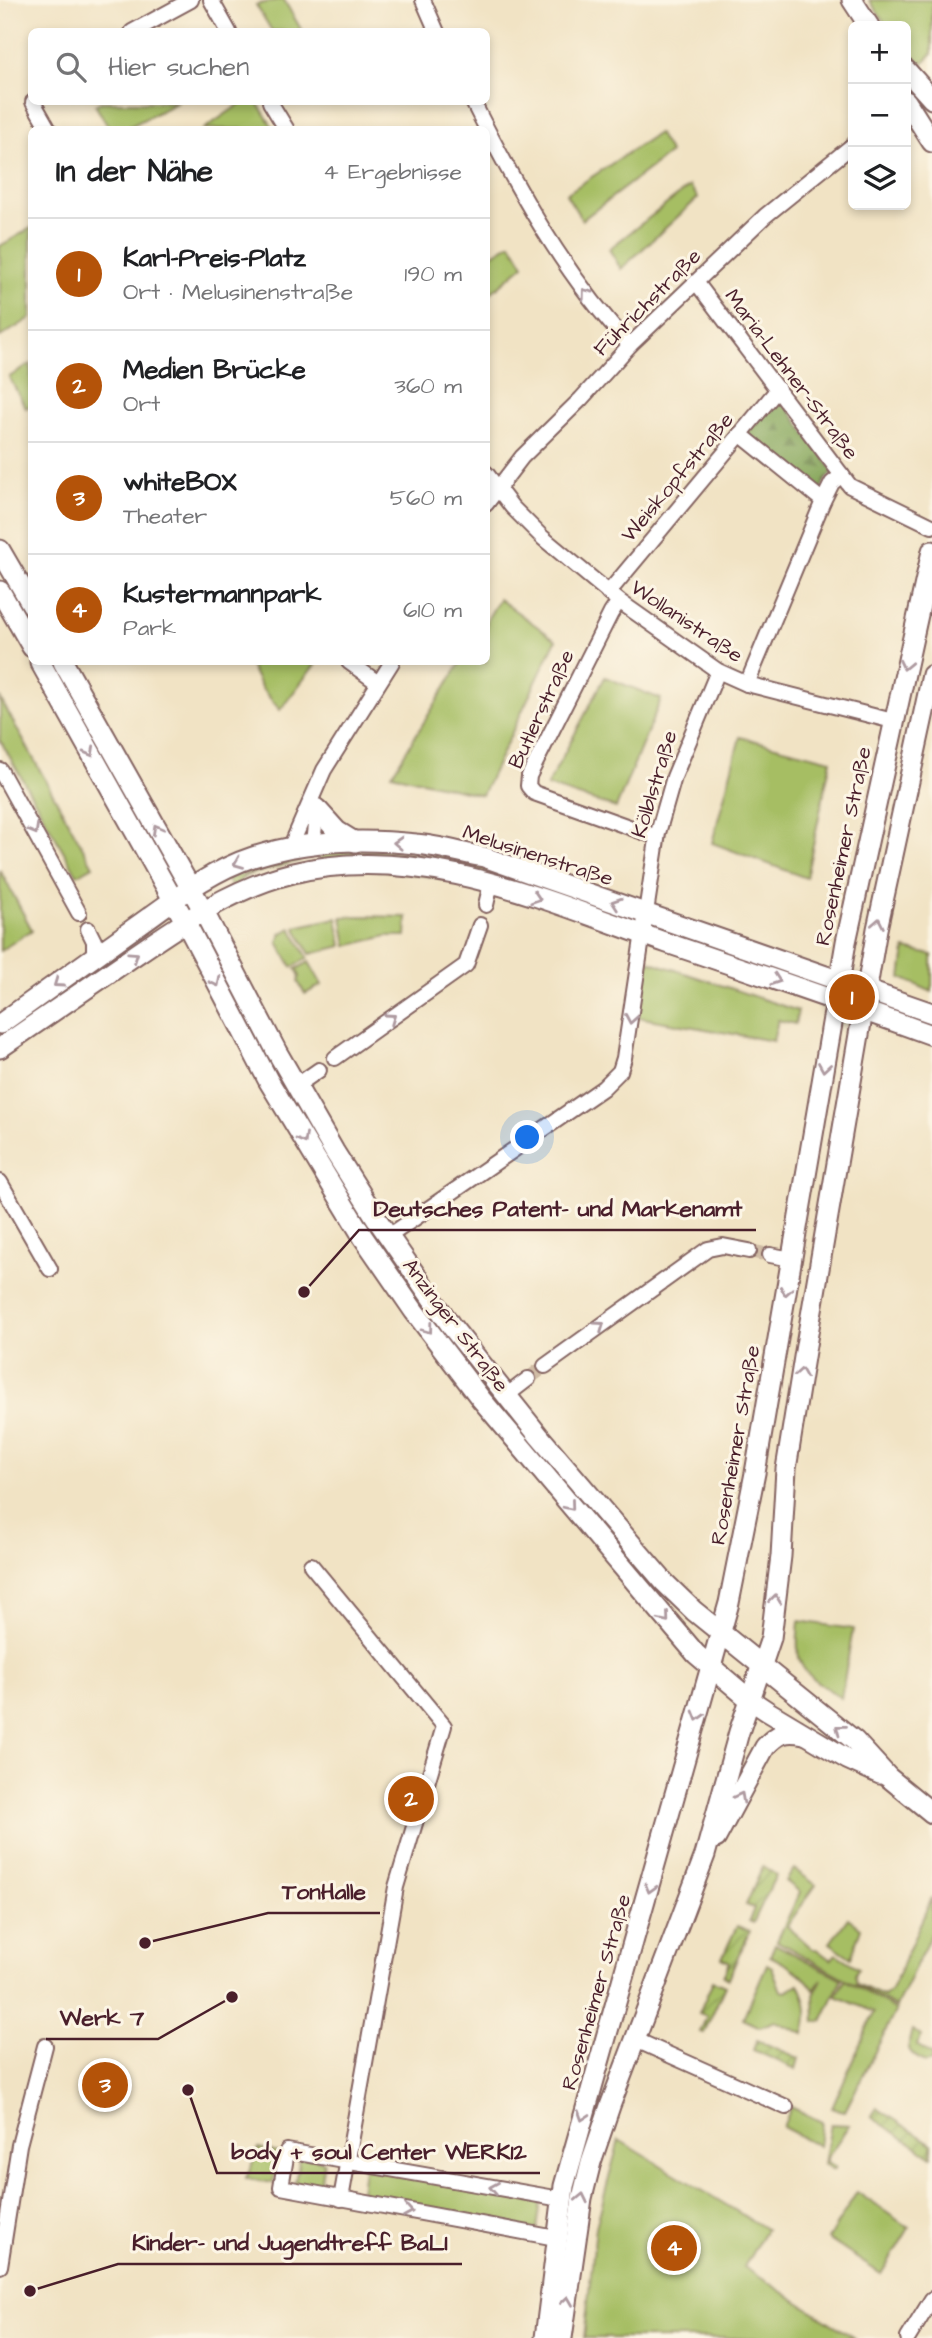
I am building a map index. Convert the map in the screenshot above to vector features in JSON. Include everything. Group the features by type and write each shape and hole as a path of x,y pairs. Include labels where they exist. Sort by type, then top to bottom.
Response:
{"main road":[{"path":"839,0 852,21"},
{"path":"852,0 866,21"},
{"path":"911,75 929,89"},
{"path":"911,110 932,142"},
{"path":"0,550 28,599"},
{"name":"Rosenheimer Straße","path":"545,2338 562,2199 576,2140 721,1633 755,1473 837,990 893,721 932,551"},
{"path":"0,591 28,640"},
{"name":"Anzinger Straße","path":"42,665 185,921 268,1080 316,1161 414,1311 481,1399 685,1642 749,1699 848,1759 888,1777"},
{"name":"Anzinger Straße","path":"65,665 203,910 296,1086 334,1151 452,1327 506,1396 665,1583 721,1633 855,1741 888,1777"},
{"path":"562,2338 582,2198 610,2106 705,1855 749,1699 771,1638 790,1443 879,920 932,675"},
{"path":"317,800 337,831 355,842"},
{"name":"Melusinenstraße","path":"0,1024 173,901 223,869 253,857 290,848 355,842 418,844 484,857 647,914 866,1000"},
{"path":"305,871 313,844"},
{"name":"Melusinenstraße","path":"0,1048 203,910 245,889 305,871 361,865 426,868 491,883 643,943 837,990"},
{"path":"866,1000 932,1013"},
{"path":"866,1000 932,1035"},
{"path":"705,1855 730,1815 765,1747 776,1735 784,1732 805,1734"},
{"path":"888,1777 932,1813"}],"street":[{"path":"139,28 191,0"},
{"path":"211,0 227,28"},
{"path":"423,0 435,28"},
{"path":"911,99 929,89"},
{"path":"36,105 47,126"},
{"path":"272,105 285,126"},
{"path":"475,105 486,126"},
{"path":"490,133 574,277 630,345"},
{"name":"Führichstraße","path":"490,498 523,457 630,345 765,216 851,147"},
{"name":"Maria-Lehner-Straße","path":"696,282 850,486 932,526"},
{"name":"Weiskopfstraße","path":"614,597 778,389"},
{"path":"740,434 823,501"},
{"path":"747,684 823,501 832,483 842,475"},
{"name":"Wollanistraße","path":"490,478 512,507 533,528 614,597 718,671 747,684 893,721"},
{"name":"Butlerstraße","path":"614,597 611,613 529,776 528,786 534,793 657,837"},
{"path":"352,665 378,683"},
{"path":"313,844 317,800 324,770 390,665"},
{"name":"Kölblstraße","path":"389,1236 603,1088 618,1074 624,1058 643,943 657,837 674,777 718,671"},
{"path":"0,771 79,913"},
{"path":"290,848 317,800"},
{"path":"486,905 491,883"},
{"path":"335,1058 466,965 480,925"},
{"path":"88,929 94,941 94,958"},
{"path":"296,1086 319,1070"},
{"path":"0,1182 50,1269"},
{"path":"545,1366 708,1249 723,1246 749,1251"},
{"path":"770,1255 792,1259"},
{"path":"506,1396 528,1379"},
{"path":"311,1565 444,1726 396,1887 341,2199"},
{"path":"636,2040 786,2107"},
{"path":"0,2266 19,2145 45,2046"},
{"path":"556,2238 281,2187 287,2151 562,2199"},
{"path":"908,2338 932,2299"}],"green space":[{"path":"284,0 300,28 270,28 256,5"},
{"path":"869,0 932,0 932,54 923,63 911,54 911,21 884,21"},
{"path":"95,105 172,105 131,126 108,126"},
{"path":"239,105 259,105 272,126 208,126"},
{"path":"658,133 670,153 582,220 566,194"},
{"path":"690,186 698,198 621,269 609,249"},
{"path":"28,230 28,320 0,337 0,246"},
{"path":"511,243 524,265 490,293 490,256"},
{"path":"28,366 26,408 9,377"},
{"path":"779,396 834,472 826,479 819,493 746,434"},
{"path":"499,599 556,640 482,795 392,774 459,665 490,665 490,615"},
{"path":"250,665 315,665 280,710 262,689"},
{"path":"605,677 661,699 616,808 547,786"},
{"path":"0,698 93,866 77,875 0,740"},
{"path":"740,737 831,760 806,878 712,843"},
{"path":"381,850 452,857 492,868 626,914 627,919 533,890 323,862 320,859 323,852"},
{"path":"300,858 299,861 245,876 232,888 226,879"},
{"path":"0,870 32,930 0,951"},
{"path":"342,917 407,917 406,936 387,936 347,946"},
{"path":"337,918 342,946 310,954 295,927"},
{"path":"291,928 308,958 292,967 278,942 281,934"},
{"path":"905,949 932,955 932,992 901,978"},
{"path":"649,961 798,1011 795,1024 778,1020 773,1041 637,1017"},
{"path":"309,962 322,985 305,994 298,982 300,976 296,969"},
{"path":"330,1166 368,1226 380,1236 474,1366 468,1372 400,1280"},
{"path":"799,1621 853,1629 841,1698 817,1682 804,1668 798,1650"},
{"path":"763,1866 776,1875 753,1923 749,1921 754,1908 746,1905"},
{"path":"794,1869 816,1885 787,1926 814,1950 831,1960 836,1954 858,1968 855,1975 857,1984 883,1996 891,1990 932,1897 932,1932 896,2007 777,1941 800,1892 786,1881"},
{"path":"848,1918 861,1928 851,1958 830,1943"},
{"path":"737,1926 750,1931 728,1979 723,1976 730,1962 722,1958"},
{"path":"775,1944 842,1979 822,2021 815,2022 814,1995 822,1979 814,1990 800,1974 770,1956"},
{"path":"767,1964 772,1967 781,1991 785,1992 799,1984 807,2008 804,2034 775,2021 760,2027 743,2019"},
{"path":"845,1980 896,2010 845,2111 832,2108 874,2012 836,1996"},
{"path":"713,1981 725,1986 704,2033 700,2032 707,2016 699,2013"},
{"path":"912,2030 922,2036 917,2045 932,2055 932,2061 925,2063 909,2050"},
{"path":"757,2040 799,2058 796,2069 753,2050"},
{"path":"791,2107 822,2122 819,2146 783,2127"},
{"path":"877,2108 932,2144 932,2157 871,2117"},
{"path":"831,2124 849,2125 827,2158 827,2162 835,2167 833,2170 824,2164"},
{"path":"619,2140 766,2229 744,2267 854,2338 584,2338 596,2227"},
{"path":"259,2148 278,2153 273,2183 246,2178"},
{"path":"300,2156 324,2161 319,2191 294,2187"},
{"path":"364,2168 541,2200 537,2230 360,2198"},
{"path":"857,2192 909,2228 881,2274 828,2239"}],"tunnel":[{"path":"749,1251 770,1255"},
{"path":"528,1379 545,1366"}],"place":[{"name":"Karl-Preis-Platz","path":"852,997"},
{"name":"Deutsches Patent- und Markenamt","path":"304,1292"},
{"name":"Medien Brücke","path":"411,1799"},
{"name":"TonHalle","path":"145,1943"},
{"name":"Werk 7","path":"232,1997"},
{"name":"whiteBOX","path":"105,2085"},
{"name":"body + soul Center WERK12","path":"188,2090"},
{"name":"Kustermannpark","path":"674,2248"},
{"name":"Kinder- und Jugendtreff BaLI","path":"30,2291"}]}
